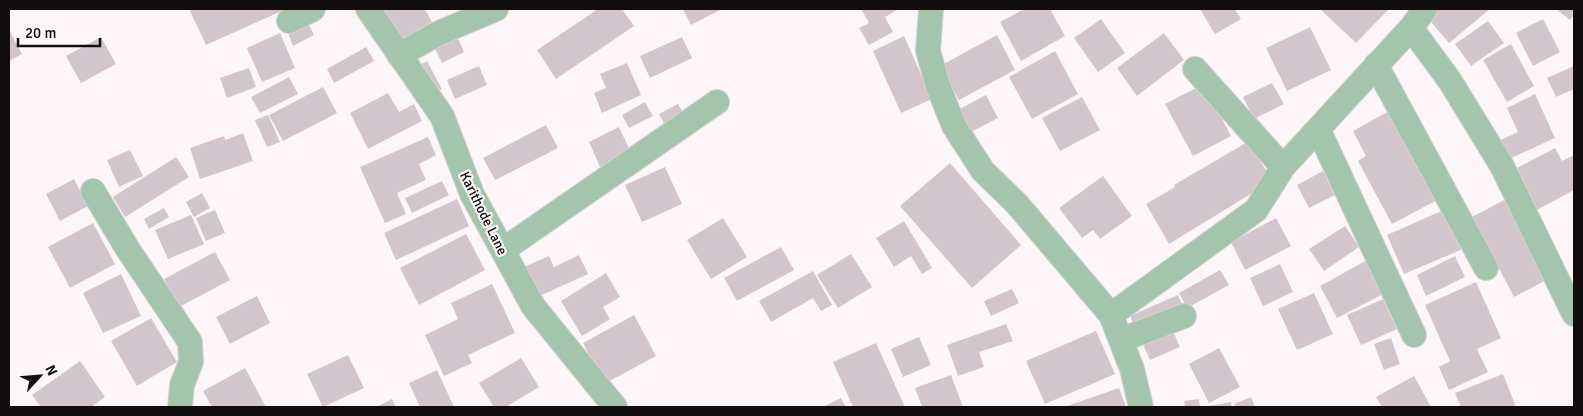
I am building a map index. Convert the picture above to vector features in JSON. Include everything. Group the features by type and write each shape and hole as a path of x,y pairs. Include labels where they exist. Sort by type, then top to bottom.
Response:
{"street":[{"path":"289,21 313,9"},
{"name":"Karithode Lane","path":"368,9 442,116 472,194 533,306 615,407"},
{"path":"400,55 439,33 496,9"},
{"path":"931,9 928,52 938,86 954,126 983,171 1017,204 1111,315 1132,368 1141,407"},
{"path":"1111,315 1256,210 1283,167 1410,28 1425,9"},
{"path":"1410,28 1450,82 1502,166 1574,314"},
{"path":"1376,65 1486,268"},
{"path":"1196,69 1283,167"},
{"path":"503,250 717,102"},
{"path":"1318,129 1414,335"},
{"path":"93,191 127,248 190,342 191,362 182,385 180,407"},
{"path":"1121,340 1184,316"}],"building":[{"path":"189,9 286,9 206,45"},
{"path":"378,9 425,9 434,26 398,45"},
{"path":"598,9 622,9 634,26 556,79 537,50"},
{"path":"683,9 722,9 691,25"},
{"path":"861,9 897,9 885,17 893,32 869,45 859,28 869,23"},
{"path":"1024,9 1050,9 1065,36 1021,61 1000,22"},
{"path":"1200,9 1235,9 1241,19 1215,34"},
{"path":"1320,9 1386,9 1388,10 1356,43"},
{"path":"1432,9 1490,9 1449,43 1425,15"},
{"path":"1556,9 1574,9 1574,14 1570,20"},
{"path":"1101,19 1125,53 1098,72 1074,38"},
{"path":"1543,19 1560,52 1533,66 1516,33"},
{"path":"1488,21 1504,43 1471,66 1455,44"},
{"path":"308,23 314,35 293,46 288,33"},
{"path":"1310,27 1331,70 1287,91 1266,48"},
{"path":"9,30 22,54 9,61"},
{"path":"280,33 295,68 262,82 247,48"},
{"path":"1164,33 1184,60 1137,96 1117,68"},
{"path":"456,34 464,52 442,63 433,45"},
{"path":"997,35 1015,70 959,100 940,66"},
{"path":"904,36 932,99 901,113 873,51"},
{"path":"101,37 116,64 81,83 66,56"},
{"path":"682,37 692,58 650,78 640,56"},
{"path":"1511,44 1534,86 1507,102 1483,60"},
{"path":"366,47 374,61 334,83 327,69"},
{"path":"1055,51 1078,94 1032,119 1009,77"},
{"path":"427,61 442,89 433,94 418,66"},
{"path":"627,63 641,95 602,113 594,93 606,88 600,74"},
{"path":"479,66 487,85 455,99 447,80"},
{"path":"1574,66 1574,89 1556,97 1547,78"},
{"path":"249,68 256,87 227,98 220,78"},
{"path":"289,77 298,94 260,113 251,97"},
{"path":"1272,83 1284,104 1254,119 1243,97"},
{"path":"1204,84 1231,136 1193,156 1165,104"},
{"path":"323,87 337,113 283,141 269,115"},
{"path":"388,93 399,112 414,104 422,121 368,149 350,113"},
{"path":"1535,94 1555,138 1509,159 1501,140 1518,132 1507,108"},
{"path":"986,95 998,118 967,134 956,111"},
{"path":"1082,97 1100,130 1060,151 1042,118"},
{"path":"645,102 653,116 629,128 622,115"},
{"path":"678,104 683,113 664,123 659,114"},
{"path":"1391,110 1439,199 1392,224 1358,161 1366,156 1353,131"},
{"path":"268,115 280,142 267,147 255,120"},
{"path":"546,125 558,148 495,180 483,158"},
{"path":"619,127 632,155 601,169 589,142"},
{"path":"243,133 253,161 200,179 190,148 224,136 225,140"},
{"path":"428,137 436,155 419,164 426,180 397,193 406,214 385,223 360,167"},
{"path":"1249,141 1272,181 1169,244 1146,204 1175,187 1174,185"},
{"path":"1555,148 1562,161 1574,155 1574,190 1535,211 1513,170"},
{"path":"130,150 143,176 119,187 107,160"},
{"path":"176,157 189,177 125,217 113,197"},
{"path":"950,163 1021,245 972,288 900,206"},
{"path":"665,167 682,204 642,222 625,185"},
{"path":"1323,171 1335,195 1309,208 1297,185"},
{"path":"1103,176 1132,216 1100,239 1093,230 1082,238 1059,208"},
{"path":"74,179 88,206 60,221 46,194"},
{"path":"442,181 449,195 412,213 405,198"},
{"path":"202,193 210,208 194,217 186,202"},
{"path":"1510,197 1552,277 1514,297 1472,217"},
{"path":"457,199 469,226 396,260 384,233"},
{"path":"164,208 169,217 149,229 144,219"},
{"path":"1446,209 1463,249 1404,274 1387,235"},
{"path":"215,210 225,233 206,241 196,218"},
{"path":"191,215 204,244 168,259 155,230"},
{"path":"723,218 747,257 711,279 687,240"},
{"path":"1276,218 1291,246 1245,270 1231,242"},
{"path":"904,221 932,268 922,274 911,256 894,267 876,238"},
{"path":"93,223 115,264 70,288 48,247"},
{"path":"1345,226 1359,247 1324,271 1309,249"},
{"path":"466,234 485,270 419,305 400,268"},
{"path":"781,247 794,270 737,301 724,278"},
{"path":"215,252 230,280 179,307 164,279"},
{"path":"851,254 872,287 838,308 817,275"},
{"path":"579,255 588,274 533,299 519,269 549,256 554,267"},
{"path":"1455,256 1465,277 1426,296 1417,275"},
{"path":"1369,259 1387,292 1337,318 1320,286"},
{"path":"1280,264 1293,292 1263,306 1250,278"},
{"path":"1220,270 1229,285 1187,308 1179,293"},
{"path":"813,271 832,305 821,311 813,298 771,322 759,301"},
{"path":"606,273 620,297 603,307 610,319 582,336 561,301"},
{"path":"121,274 141,316 103,333 83,293"},
{"path":"1476,282 1501,338 1477,349 1488,372 1449,390 1439,367 1450,361 1425,305"},
{"path":"492,284 515,333 468,355 472,363 444,376 425,335 458,319 451,303"},
{"path":"1012,289 1019,303 991,316 984,301"},
{"path":"1314,293 1333,334 1297,350 1278,309"},
{"path":"1178,295 1185,311 1138,333 1130,316"},
{"path":"257,296 270,323 230,344 216,317"},
{"path":"1383,299 1397,329 1361,345 1347,315"},
{"path":"634,315 656,356 604,384 583,343"},
{"path":"151,318 177,362 137,386 111,341"},
{"path":"1169,322 1180,347 1150,360 1139,335"},
{"path":"1006,324 1013,341 979,352 984,367 958,376 947,345"},
{"path":"1096,331 1115,374 1045,404 1026,361"},
{"path":"919,337 931,365 903,377 891,349"},
{"path":"1391,338 1400,364 1384,370 1374,344"},
{"path":"876,343 905,407 853,407 833,362"},
{"path":"1219,348 1240,387 1209,403 1189,364"},
{"path":"348,355 364,388 323,407 307,374"},
{"path":"521,358 539,387 506,407 494,407 479,383"},
{"path":"80,361 105,397 91,407 41,407 32,395"},
{"path":"245,368 266,407 212,407 203,391"},
{"path":"437,370 454,407 420,407 409,383"},
{"path":"1503,374 1516,407 1461,407 1455,393"},
{"path":"951,375 963,407 922,407 915,388"},
{"path":"1414,376 1431,407 1382,407 1376,397"},
{"path":"1119,388 1126,407 1064,407"},
{"path":"1251,397 1255,407 1236,407 1234,404"},
{"path":"841,398 846,407 823,407"},
{"path":"392,399 396,407 376,407"},
{"path":"1199,399 1200,407 1185,407 1184,401"},
{"path":"1231,402 1232,407 1209,407 1209,406"}]}
